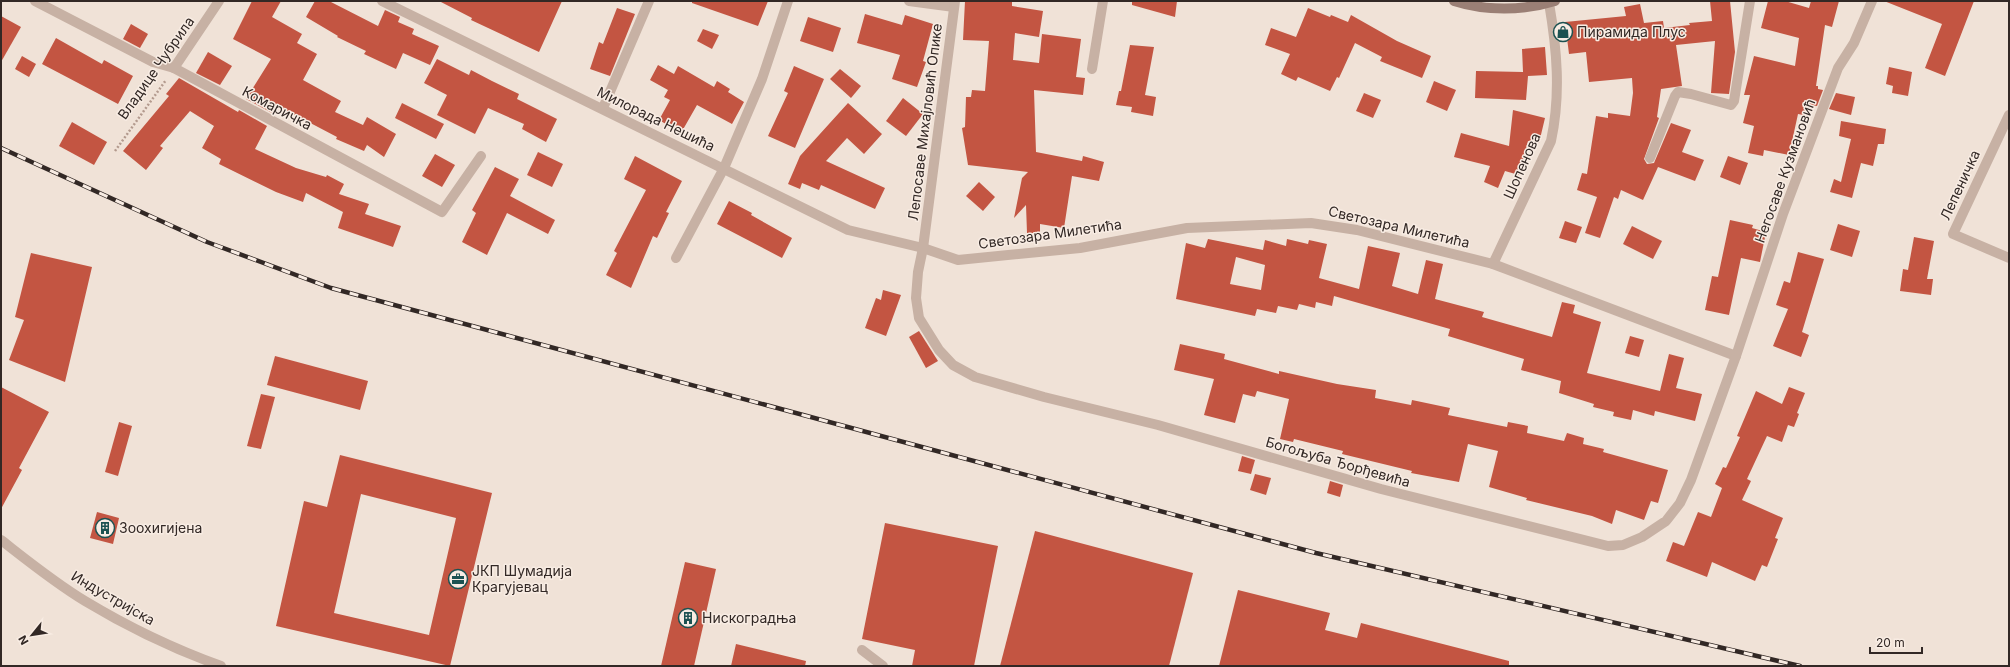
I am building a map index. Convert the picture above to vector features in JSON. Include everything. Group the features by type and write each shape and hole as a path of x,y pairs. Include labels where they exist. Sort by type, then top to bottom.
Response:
{"street":[{"name":"Комаричка","path":"35,1 153,62 174,68 442,212 481,156"},
{"name":"Владице Чубрила","path":"174,68 219,1"},
{"name":"Милорада Нешића","path":"382,1 848,230 923,248"},
{"path":"602,108 648,1"},
{"path":"676,258 724,168 762,79 788,1"},
{"path":"909,1 955,4"},
{"path":"1092,70 1103,1"},
{"path":"1454,1 1469,6 1493,8 1521,7 1552,2"},
{"path":"1650,158 1678,92 1691,94 1731,106 1734,101 1750,1"},
{"name":"Негосаве Кузмановић","path":"1736,356 1783,214 1838,68 1854,43 1872,1"},
{"name":"Шопенова","path":"1493,264 1551,141 1556,119 1558,80 1552,2"},
{"name":"Лепосаве Михајловић Опике","path":"923,248 955,4"},
{"name":"Лепеничка","path":"2009,115 1953,234 2009,258"},
{"name":"Светозара Милетића","path":"923,248 958,260 1080,248 1187,228 1311,223 1357,230 1493,264 1736,356"},
{"name":"Богољуба Ђорђевића","path":"923,248 918,272 916,298 919,318 939,350 953,365 975,377 1044,397 1158,425 1381,489 1608,546 1623,544 1642,537 1666,521 1680,503 1691,480 1736,356"},
{"name":"Индустријска","path":"1,540 41,571 84,601 131,627 218,666"},
{"path":"862,650 883,666"}],"path":[{"name":"Владице Чубрила","path":"116,151 174,68"}],"building":[{"path":"252,1 281,1 272,17 302,34 297,43 317,54 303,80 341,101 335,112 363,125 367,117 396,134 384,157 367,145 364,151 336,139 337,137 278,106 274,114 246,99 271,59 233,39"},
{"path":"315,1 329,1 378,26 385,10 400,17 398,22 414,29 412,34 439,46 430,65 403,53 396,69 364,54 366,51 337,37 338,36 306,17"},
{"path":"439,1 562,1 539,52 471,20 472,18"},
{"path":"692,1 768,1 758,26 692,3"},
{"path":"965,1 1012,1 1012,6 1043,11 1039,37 1015,33 1013,60 1039,63 1042,34 1081,39 1076,77 1085,78 1083,95 1034,90 1036,152 1082,161 1083,156 1104,162 1099,181 1072,176 1064,228 1040,224 1040,233 1027,233 1026,205 1014,218 1022,178 1028,172 968,165 962,128 965,127 966,97 971,97 972,90 985,91 989,41 963,40"},
{"path":"1132,1 1177,1 1175,17 1132,5"},
{"path":"1710,1 1730,1 1735,52 1729,94 1711,93 1715,41 1676,45 1682,86 1661,89 1657,117 1659,118 1644,159 1647,164 1654,163 1671,123 1691,130 1682,152 1704,160 1695,181 1658,167 1643,200 1621,190 1618,199 1614,197 1600,238 1585,233 1597,197 1577,190 1582,173 1587,174 1596,116 1608,118 1608,113 1630,116 1633,93 1632,78 1589,82 1586,52 1569,54 1565,22 1626,16 1624,7 1640,4 1644,23 1663,21 1664,28 1690,25 1689,23 1712,21"},
{"path":"1768,1 1785,1 1809,8 1811,1 1839,1 1832,27 1825,25 1816,86 1818,86 1818,89 1823,90 1817,106 1811,105 1809,116 1798,114 1789,155 1764,150 1763,156 1748,153 1754,126 1743,123 1750,95 1744,95 1754,56 1795,66 1799,38 1761,28"},
{"path":"1884,1 1974,1 1945,76 1925,68 1942,24"},
{"path":"617,8 635,14 610,76 590,69 599,42 603,44"},
{"path":"1308,8 1330,17 1331,15 1348,22 1351,15 1397,41 1431,56 1422,78 1380,61 1382,57 1355,43 1339,78 1337,77 1330,91 1298,77 1296,81 1281,74 1290,54 1265,45 1271,28 1296,37"},
{"path":"865,14 902,25 905,15 933,24 923,61 926,62 917,87 892,79 900,55 857,43"},
{"path":"1,16 21,27 1,62"},
{"path":"808,17 841,28 833,52 800,41"},
{"path":"131,24 148,34 140,48 123,39"},
{"path":"703,29 719,35 712,49 697,41"},
{"path":"56,38 102,64 104,60 133,76 118,104 42,64"},
{"path":"1130,45 1154,47 1145,95 1156,97 1153,116 1131,112 1132,107 1116,105 1119,91 1121,91"},
{"path":"1545,47 1547,75 1528,76 1526,100 1475,98 1476,71 1523,72 1522,49"},
{"path":"208,52 232,66 220,85 196,73"},
{"path":"22,56 36,64 29,77 15,69"},
{"path":"437,59 469,75 471,70 519,94 517,99 557,119 546,142 522,129 524,124 488,108 475,134 437,115 447,95 424,83"},
{"path":"658,65 674,74 678,66 714,87 717,81 730,89 728,92 744,102 732,124 697,105 681,133 659,120 670,100 664,97 668,90 650,80"},
{"path":"794,66 824,79 795,148 768,136 788,93 784,91"},
{"path":"1889,67 1912,72 1908,96 1892,93 1893,86 1886,84"},
{"path":"840,69 861,86 851,98 830,79"},
{"path":"179,78 238,112 239,110 267,126 255,149 296,168 326,177 327,175 344,184 339,194 369,204 365,214 401,226 393,247 338,228 343,212 306,193 303,202 276,192 219,164 221,159 202,148 214,126 190,111 160,146 163,148 146,170 123,151 169,96 166,94"},
{"path":"1434,81 1456,90 1447,111 1426,102"},
{"path":"1364,93 1381,100 1373,118 1356,111"},
{"path":"1836,93 1855,97 1851,115 1829,109"},
{"path":"903,98 923,114 906,136 886,121"},
{"path":"402,103 444,124 436,139 395,118"},
{"path":"848,103 882,134 864,154 847,138 826,161 885,188 875,209 821,185 819,190 802,183 800,189 788,184 800,156"},
{"path":"1513,110 1545,118 1539,143 1528,141 1519,175 1505,171 1498,188 1484,182 1490,166 1454,157 1461,133 1509,146"},
{"path":"1841,121 1886,129 1884,144 1878,144 1873,166 1861,163 1852,198 1830,192 1834,179 1841,182 1851,139 1839,136"},
{"path":"72,122 107,142 94,165 59,146"},
{"path":"538,152 563,164 552,187 527,175"},
{"path":"435,154 455,165 442,187 422,176"},
{"path":"635,156 682,181 666,212 669,213 657,238 653,236 631,288 606,275 617,253 614,251 646,190 624,179"},
{"path":"1728,156 1748,163 1740,185 1720,177"},
{"path":"495,167 519,179 510,196 555,220 548,234 507,213 487,255 462,242 476,213 472,210"},
{"path":"979,182 995,197 983,211 966,196"},
{"path":"729,201 752,213 751,215 792,238 782,258 717,224"},
{"path":"1730,220 1753,225 1752,228 1766,232 1760,262 1741,258 1729,315 1705,310 1712,276 1718,277"},
{"path":"1565,221 1582,227 1576,243 1559,238"},
{"path":"1838,224 1860,231 1852,257 1830,250"},
{"path":"1632,226 1662,241 1653,259 1623,244"},
{"path":"1914,237 1934,241 1927,279 1933,279 1931,295 1900,291 1903,269 1908,270"},
{"path":"1208,239 1263,250 1265,240 1286,246 1287,239 1308,244 1309,240 1327,244 1319,278 1359,289 1368,246 1400,253 1392,286 1418,294 1426,260 1443,264 1435,299 1484,312 1482,317 1552,337 1562,302 1575,305 1573,313 1601,322 1587,373 1660,391 1669,354 1684,358 1676,388 1702,394 1695,421 1655,411 1654,416 1633,410 1631,420 1613,416 1614,412 1593,407 1594,404 1559,393 1561,381 1521,370 1524,359 1448,336 1450,329 1334,296 1332,306 1316,302 1315,308 1299,304 1297,310 1278,306 1276,313 1257,309 1255,316 1176,299 1186,243 1205,248","holes":["1236,257 1265,265 1261,290 1230,284"]},
{"path":"1798,252 1824,259 1802,332 1809,335 1801,357 1773,346 1788,309 1776,305 1784,281 1790,283"},
{"path":"31,253 92,267 65,382 9,360 24,320 15,317"},
{"path":"883,290 901,295 886,336 865,328 876,298 881,300"},
{"path":"919,331 938,361 926,368 909,337"},
{"path":"1630,336 1644,340 1639,357 1625,353"},
{"path":"1180,344 1225,354 1224,359 1279,374 1279,371 1337,384 1376,390 1375,398 1411,405 1412,400 1450,408 1448,415 1507,427 1508,422 1528,426 1527,433 1564,441 1567,433 1584,438 1583,444 1604,449 1603,452 1668,470 1658,503 1651,501 1644,520 1616,510 1612,524 1592,516 1526,500 1527,498 1489,487 1498,451 1468,444 1459,482 1411,473 1412,471 1342,454 1343,451 1294,439 1293,442 1280,439 1289,399 1257,391 1255,397 1243,394 1235,423 1204,415 1214,379 1174,370"},
{"path":"275,356 368,381 360,410 267,385"},
{"path":"1,387 49,412 19,468 22,470 1,509"},
{"path":"1789,387 1805,393 1797,413 1799,414 1794,427 1788,425 1782,442 1767,436 1747,479 1751,481 1742,500 1783,518 1775,538 1778,539 1767,567 1762,565 1755,581 1712,562 1707,577 1666,561 1673,542 1684,546 1698,512 1711,517 1722,488 1715,484 1723,467 1726,468 1740,437 1737,436 1756,391 1782,404"},
{"path":"261,394 275,397 261,449 247,446"},
{"path":"119,422 132,426 118,476 105,472"},
{"path":"340,455 492,493 450,666 276,626 304,501 327,507","holes":["361,494 456,518 429,635 334,613"]},
{"path":"1242,456 1255,460 1251,474 1238,471"},
{"path":"1255,474 1271,478 1266,495 1250,490"},
{"path":"1330,481 1343,485 1340,497 1327,493"},
{"name":"Зоохигијена","path":"97,512 119,518 113,544 90,538"},
{"path":"885,523 998,546 974,666 912,666 915,650 862,639"},
{"path":"1035,531 1193,573 1169,666 1000,666"},
{"name":"Нискоградња","path":"685,562 716,569 694,666 661,666"},
{"path":"1238,590 1330,613 1325,630 1357,638 1361,623 1509,661 1509,666 1219,666"},
{"path":"736,644 806,661 805,666 731,666"}],"railway":[{"path":"1,148 207,242 331,288 1316,553 1800,666"}],"place":[{"name":"Пирамида Плус","path":"1563,32"},
{"name":"Зоохигијена","path":"105,528"},
{"name":"ЈКП Шумадија Крагујевац","path":"458,579"},
{"name":"Нискоградња","path":"688,618"}]}
